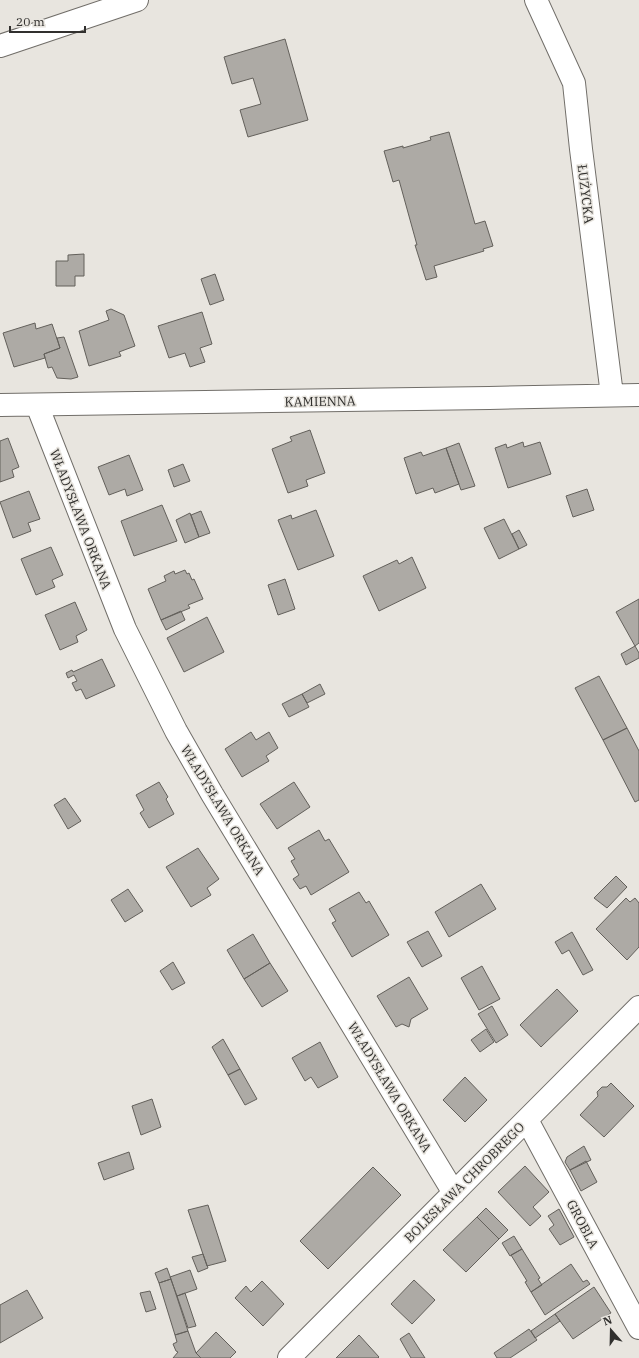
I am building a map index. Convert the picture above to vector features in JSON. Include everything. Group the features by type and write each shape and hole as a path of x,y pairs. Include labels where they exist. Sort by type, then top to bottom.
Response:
{"street":[{"path":"0,46 137,0"},
{"name":"ŁUŻYCKA","path":"536,0 574,83 612,395"},
{"name":"KAMIENNA","path":"0,405 639,395"},
{"name":"WŁADYSŁAWA ORKANA","path":"37,405 125,629 176,731 212,794 454,1193"},
{"name":"BOLESŁAWA CHROBREGO","path":"289,1358 639,1007"},
{"name":"GROBLA","path":"527,1120 639,1328"}],"building":[{"path":"285,39 308,120 248,137 240,110 261,104 253,78 232,84 224,57"},
{"path":"449,132 475,224 485,221 493,246 483,249 484,251 434,266 437,277 426,280 415,245 417,245 399,180 393,182 384,151 403,146 403,148 431,140 430,137"},
{"path":"84,254 84,276 75,276 75,286 56,286 56,261 68,261 68,255"},
{"path":"215,274 224,300 210,305 201,279"},
{"path":"111,309 124,315 135,346 119,352 121,356 89,366 79,331 109,320 106,311"},
{"path":"202,312 212,344 200,348 205,362 190,367 185,353 169,358 158,326"},
{"path":"35,323 36,329 52,324 60,348 44,354 45,358 14,367 3,333"},
{"path":"64,337 78,377 71,379 57,378 52,367 48,368 44,354 60,348 57,338"},
{"path":"310,430 325,473 306,480 308,486 288,493 272,449 292,441 290,437"},
{"path":"8,438 19,467 12,470 14,477 0,482 0,441"},
{"path":"523,442 524,447 540,442 551,474 508,488 495,448 506,444 507,448"},
{"path":"459,443 475,486 461,490 446,448"},
{"path":"446,448 459,484 435,493 433,488 416,494 404,458 421,452 423,456"},
{"path":"129,455 143,490 127,496 125,489 109,495 98,467"},
{"path":"183,464 190,481 174,487 168,470"},
{"path":"587,489 594,510 573,517 566,496"},
{"path":"29,491 40,519 28,523 31,531 13,538 0,502"},
{"path":"162,505 177,541 134,556 121,521"},
{"path":"316,510 334,556 298,570 278,520 291,515 292,519"},
{"path":"201,511 210,533 199,537 191,515"},
{"path":"190,513 199,537 185,543 176,520"},
{"path":"504,519 519,549 499,559 484,528"},
{"path":"519,530 527,545 519,549 512,534"},
{"path":"51,547 63,575 52,580 55,587 36,595 21,559"},
{"path":"412,557 426,588 379,611 363,576 397,560 399,564"},
{"path":"185,570 187,574 189,573 192,580 194,579 203,599 188,605 190,608 161,620 148,589 166,581 164,576 174,571 175,574"},
{"path":"285,579 295,609 278,615 268,585"},
{"path":"639,599 639,643 635,646 616,612"},
{"path":"75,602 87,630 76,636 78,642 60,650 45,615"},
{"path":"181,611 185,620 166,630 161,620"},
{"path":"207,617 224,652 184,672 167,638"},
{"path":"635,646 639,653 639,658 626,665 621,654"},
{"path":"102,659 115,686 86,699 81,689 76,691 72,683 77,681 74,675 68,678 66,673 72,670 73,672"},
{"path":"599,676 627,728 603,740 575,688"},
{"path":"320,684 325,694 307,703 302,694"},
{"path":"302,694 309,707 289,717 282,704"},
{"path":"627,728 639,751 639,800 635,802 603,740"},
{"path":"251,732 256,740 269,732 278,748 266,756 269,761 242,777 225,749"},
{"path":"159,782 168,797 166,799 174,814 149,828 140,813 144,810 136,795"},
{"path":"294,782 310,807 277,829 260,804"},
{"path":"65,798 81,821 68,829 54,805"},
{"path":"319,830 325,841 329,839 349,872 311,895 306,886 300,889 293,879 299,875 291,861 295,859 288,848"},
{"path":"198,848 219,879 207,888 211,895 191,907 166,867"},
{"path":"616,876 627,887 607,908 594,898"},
{"path":"481,884 496,909 449,937 435,912"},
{"path":"128,889 143,911 125,922 111,900"},
{"path":"359,892 366,903 369,901 389,935 352,957 332,923 336,921 329,909"},
{"path":"626,898 630,902 635,898 639,903 639,947 627,960 596,929"},
{"path":"428,931 442,956 422,967 407,942"},
{"path":"572,932 593,970 583,975 569,950 562,954 555,942"},
{"path":"253,934 270,963 244,979 227,950"},
{"path":"173,962 185,983 172,990 160,971"},
{"path":"270,963 288,991 262,1007 244,979"},
{"path":"482,966 500,999 479,1010 461,978"},
{"path":"409,977 428,1009 411,1019 409,1027 402,1024 396,1027 377,996"},
{"path":"557,989 578,1011 541,1047 520,1025"},
{"path":"492,1006 508,1035 496,1043 478,1014"},
{"path":"486,1029 494,1042 480,1052 471,1040"},
{"path":"223,1039 240,1069 228,1075 212,1047"},
{"path":"320,1042 338,1077 318,1088 311,1077 305,1081 292,1058"},
{"path":"240,1069 257,1099 245,1105 228,1075"},
{"path":"465,1077 487,1100 465,1122 443,1100"},
{"path":"611,1083 634,1106 604,1137 580,1115 598,1096 597,1092 602,1087 607,1087"},
{"path":"152,1099 161,1127 141,1135 132,1106"},
{"path":"584,1146 591,1160 570,1170 565,1162 567,1157"},
{"path":"129,1152 134,1169 104,1180 98,1163"},
{"path":"586,1161 597,1182 581,1191 570,1170"},
{"path":"525,1166 549,1192 533,1207 541,1216 530,1226 498,1192"},
{"path":"373,1167 401,1195 328,1269 300,1241"},
{"path":"208,1205 226,1261 207,1266 188,1210"},
{"path":"486,1208 508,1230 499,1239 477,1217"},
{"path":"559,1209 574,1237 560,1245 549,1229 554,1225 548,1216"},
{"path":"477,1217 499,1239 466,1272 443,1250"},
{"path":"514,1236 522,1249 510,1256 502,1243"},
{"path":"522,1249 540,1278 538,1279 542,1285 531,1292 525,1282 527,1281 511,1255"},
{"path":"203,1254 208,1268 198,1272 192,1257"},
{"path":"571,1264 583,1282 587,1280 590,1284 545,1315 531,1292"},
{"path":"167,1268 171,1279 159,1283 155,1273"},
{"path":"190,1270 197,1289 177,1296 170,1277"},
{"path":"171,1279 188,1331 175,1335 159,1283"},
{"path":"414,1280 435,1300 412,1324 391,1304"},
{"path":"262,1281 284,1304 263,1326 235,1298 246,1286 251,1292"},
{"path":"594,1287 611,1313 573,1339 555,1314"},
{"path":"27,1290 43,1318 0,1343 0,1305"},
{"path":"150,1291 156,1309 146,1312 140,1293"},
{"path":"185,1293 196,1326 188,1328 177,1296"},
{"path":"555,1314 560,1321 535,1338 531,1331"},
{"path":"529,1329 537,1340 510,1358 497,1358 494,1353"},
{"path":"188,1331 196,1353 201,1358 173,1358 178,1352 173,1344 177,1342 175,1335"},
{"path":"216,1332 236,1352 230,1358 201,1358 196,1353"},
{"path":"409,1333 425,1358 411,1358 400,1339"},
{"path":"359,1335 379,1357 378,1358 336,1358"}]}
